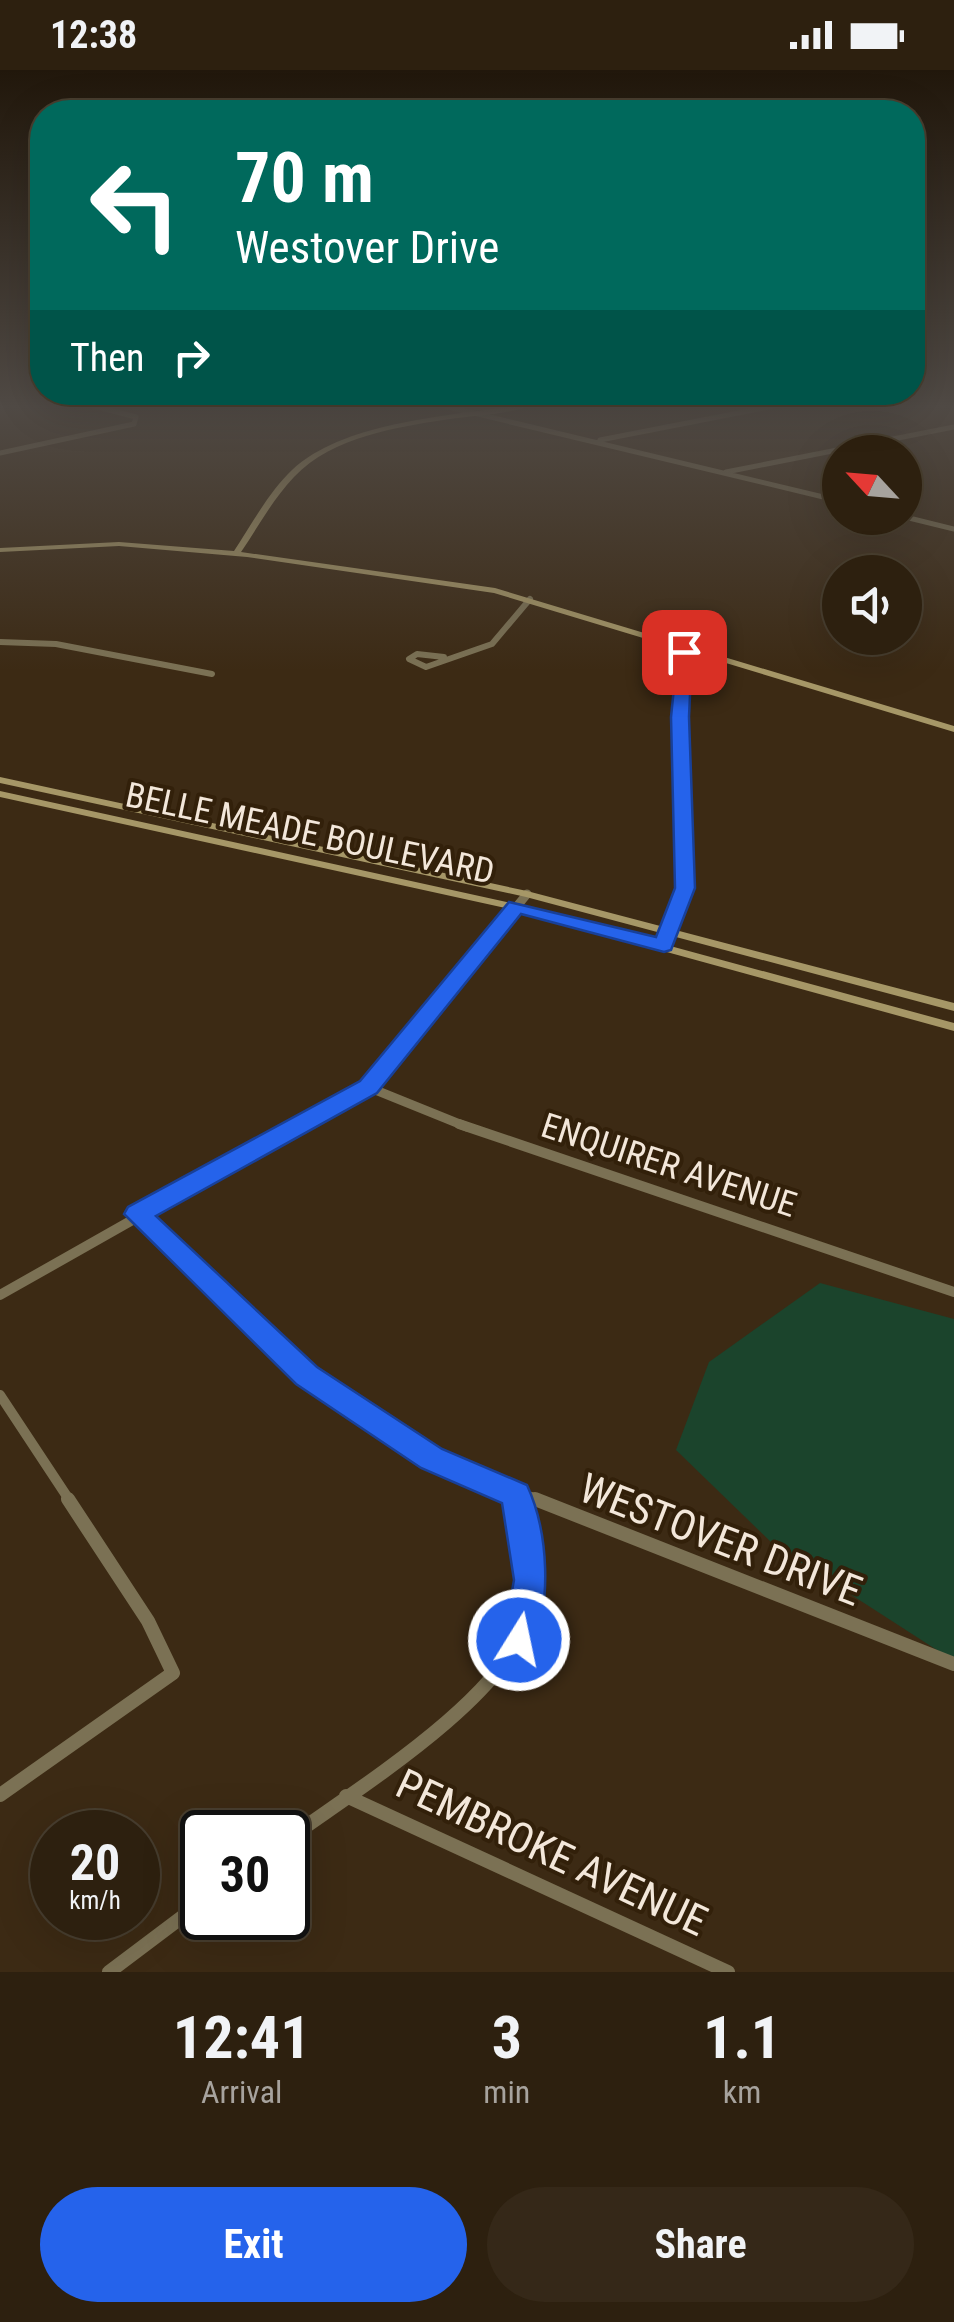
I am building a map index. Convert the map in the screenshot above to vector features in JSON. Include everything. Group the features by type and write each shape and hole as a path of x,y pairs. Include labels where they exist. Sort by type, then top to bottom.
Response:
{"street":[{"path":"236,554 279,494"},
{"path":"922,521 954,529"},
{"path":"0,550 103,543 236,554 449,583 530,599 684,652 954,730"},
{"path":"444,657 492,644 530,599"},
{"path":"0,642 56,644 212,674"},
{"path":"664,945 684,895 687,848 680,717 684,652"},
{"name":"BELLE MEADE BOULEVARD","path":"0,780 528,894 954,1007"},
{"name":"BELLE MEADE BOULEVARD","path":"0,794 516,907 954,1026"},
{"path":"230,842 241,829"},
{"path":"293,856 302,844"},
{"path":"0,1294 368,1087 528,894"},
{"name":"ENQUIRER AVENUE","path":"368,1087 438,1117 954,1292"},
{"name":"WESTOVER DRIVE","path":"138,1214 306,1376 432,1458 516,1495 954,1664"},
{"path":"0,1395 148,1621 173,1673 0,1795"},
{"path":"310,1823 490,1684 519,1640 530,1580 516,1495"},
{"name":"PEMBROKE AVENUE","path":"346,1796 728,1972"},
{"path":"108,1972 180,1918"}],"green space":[{"path":"820,1283 954,1319 954,1661 774,1545 676,1450 709,1362"}],"route":[{"path":"519,1640 530,1580 516,1495 432,1458 381,1429 306,1376 138,1214 368,1087 516,907 664,945 685,888 687,848 680,717 684,652"}]}
